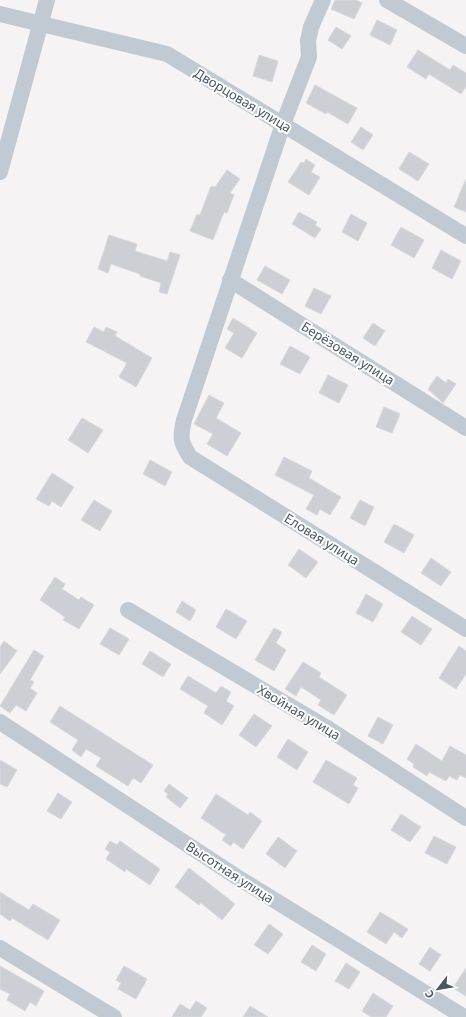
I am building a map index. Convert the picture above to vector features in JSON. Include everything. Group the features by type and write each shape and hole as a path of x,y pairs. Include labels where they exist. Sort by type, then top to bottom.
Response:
{"street":[{"path":"0,172 47,0"},
{"path":"230,280 283,124 310,57 308,41 311,27 323,0"},
{"path":"387,0 466,46"},
{"name":"Дворцовая улица","path":"0,14 167,54 466,236"},
{"name":"Берёзовая улица","path":"230,280 466,428"},
{"name":"Еловая улица","path":"230,280 180,436 182,444 190,457 466,629"},
{"name":"Хвойная улица","path":"128,610 327,728 466,818"},
{"name":"Высотная улица","path":"0,722 237,877 464,1017"},
{"path":"0,948 114,1017"}],"building":[{"path":"335,0 356,0 362,3 354,19 331,9"},
{"path":"377,20 397,30 390,45 370,35"},
{"path":"336,27 351,36 342,49 328,40"},
{"path":"418,50 450,70 453,65 466,73 466,87 461,94 429,74 426,79 407,67"},
{"path":"259,55 278,61 272,82 253,76"},
{"path":"315,85 357,108 348,124 327,112 326,114 306,103"},
{"path":"361,127 373,135 363,150 351,142"},
{"path":"409,152 429,164 418,181 399,169"},
{"path":"306,159 315,165 311,172 320,177 309,195 288,182 301,162 304,163"},
{"path":"227,170 240,179 230,193 234,195 227,213 224,212 213,240 190,231 197,214 200,215 211,186 215,187"},
{"path":"466,179 466,212 454,207"},
{"path":"299,212 317,222 315,225 321,229 315,238 292,224"},
{"path":"351,214 367,223 358,241 342,232"},
{"path":"401,227 424,240 414,258 391,245"},
{"path":"109,235 137,244 135,251 167,261 170,252 180,255 167,294 159,292 161,283 140,276 140,274 111,264 108,273 98,269"},
{"path":"441,250 461,261 452,279 432,268"},
{"path":"265,266 290,280 282,294 257,280"},
{"path":"314,288 331,296 321,314 305,306"},
{"path":"233,318 257,333 242,358 225,348 234,333 227,329"},
{"path":"373,323 385,331 375,346 363,338"},
{"path":"94,327 104,332 106,327 117,332 115,336 152,358 136,387 119,377 127,363 86,342"},
{"path":"290,346 310,357 300,374 280,364"},
{"path":"328,375 348,385 339,403 319,393"},
{"path":"437,376 446,383 448,379 456,384 443,403 428,389"},
{"path":"209,395 224,403 216,418 241,433 227,456 207,444 213,434 194,424"},
{"path":"384,407 400,414 392,433 376,427"},
{"path":"82,418 103,430 88,453 68,440"},
{"path":"284,457 312,471 309,478 341,497 330,515 320,509 317,515 306,509 314,495 275,475"},
{"path":"150,460 172,472 165,486 143,474"},
{"path":"52,473 74,487 61,507 52,501 49,506 36,499"},
{"path":"94,500 112,511 100,531 81,520"},
{"path":"360,500 374,507 365,526 350,518"},
{"path":"394,524 414,535 404,553 384,542"},
{"path":"299,549 318,562 306,578 288,565"},
{"path":"431,558 451,572 441,586 421,573"},
{"path":"55,577 65,584 62,589 79,600 81,597 94,605 79,629 63,620 65,617 40,600"},
{"path":"366,594 383,604 373,622 356,613"},
{"path":"182,601 196,610 190,621 176,612"},
{"path":"226,609 247,621 236,639 216,627"},
{"path":"412,616 432,629 421,645 401,632"},
{"path":"110,628 129,639 119,655 100,644"},
{"path":"274,628 282,632 276,643 286,650 274,671 255,660"},
{"path":"4,641 17,651 0,674 0,647"},
{"path":"459,646 466,651 466,674 456,689 439,678"},
{"path":"34,650 44,656 30,680 34,682 30,688 37,693 26,711 16,705 10,713 0,706"},
{"path":"150,651 171,664 163,677 142,664"},
{"path":"303,662 321,673 319,677 347,695 334,715 318,705 321,700 301,687 296,696 285,689"},
{"path":"188,676 216,693 221,686 231,692 226,701 234,706 222,725 204,713 208,706 180,689"},
{"path":"60,706 153,765 141,783 133,778 128,786 96,766 101,758 86,749 81,757 72,750 78,740 50,722"},
{"path":"254,714 272,726 256,747 239,735"},
{"path":"378,717 393,725 383,744 368,736"},
{"path":"288,739 308,752 297,770 277,757"},
{"path":"416,744 442,761 450,746 466,755 466,778 460,775 457,780 449,776 446,781 429,772 427,776 413,767 414,764 407,759"},
{"path":"0,760 17,770 7,787 0,784"},
{"path":"326,760 357,778 353,785 358,788 349,804 313,782"},
{"path":"169,784 188,798 180,808 166,797 168,794 164,791"},
{"path":"58,793 72,802 61,819 47,811"},
{"path":"216,794 248,815 250,812 262,821 243,849 233,842 231,846 222,840 226,835 201,818"},
{"path":"401,814 421,827 410,842 391,830"},
{"path":"434,836 456,847 447,864 425,853"},
{"path":"278,837 297,851 285,868 266,854"},
{"path":"110,841 117,845 120,841 160,869 150,885 126,869 125,872 106,859 110,852 105,849"},
{"path":"189,868 235,904 222,920 201,903 199,905 175,887"},
{"path":"0,892 29,910 33,904 60,920 48,940 12,918 10,921 0,914"},
{"path":"380,912 408,929 402,938 394,932 386,944 367,932"},
{"path":"269,924 283,934 268,954 254,945"},
{"path":"312,945 326,954 316,971 301,962"},
{"path":"430,947 441,955 430,971 419,964"},
{"path":"346,963 360,972 349,989 335,981"},
{"path":"0,966 44,991 36,1006 30,1002 25,1011 7,1000 10,994 0,989"},
{"path":"124,966 147,979 136,999 118,989 121,983 116,980"},
{"path":"466,968 466,996 453,988"},
{"path":"373,993 393,1006 386,1017 371,1017 362,1011"},
{"path":"196,1001 207,1008 201,1017 172,1017 180,1004 190,1010"},
{"path":"250,1006 268,1017 243,1017"}]}
